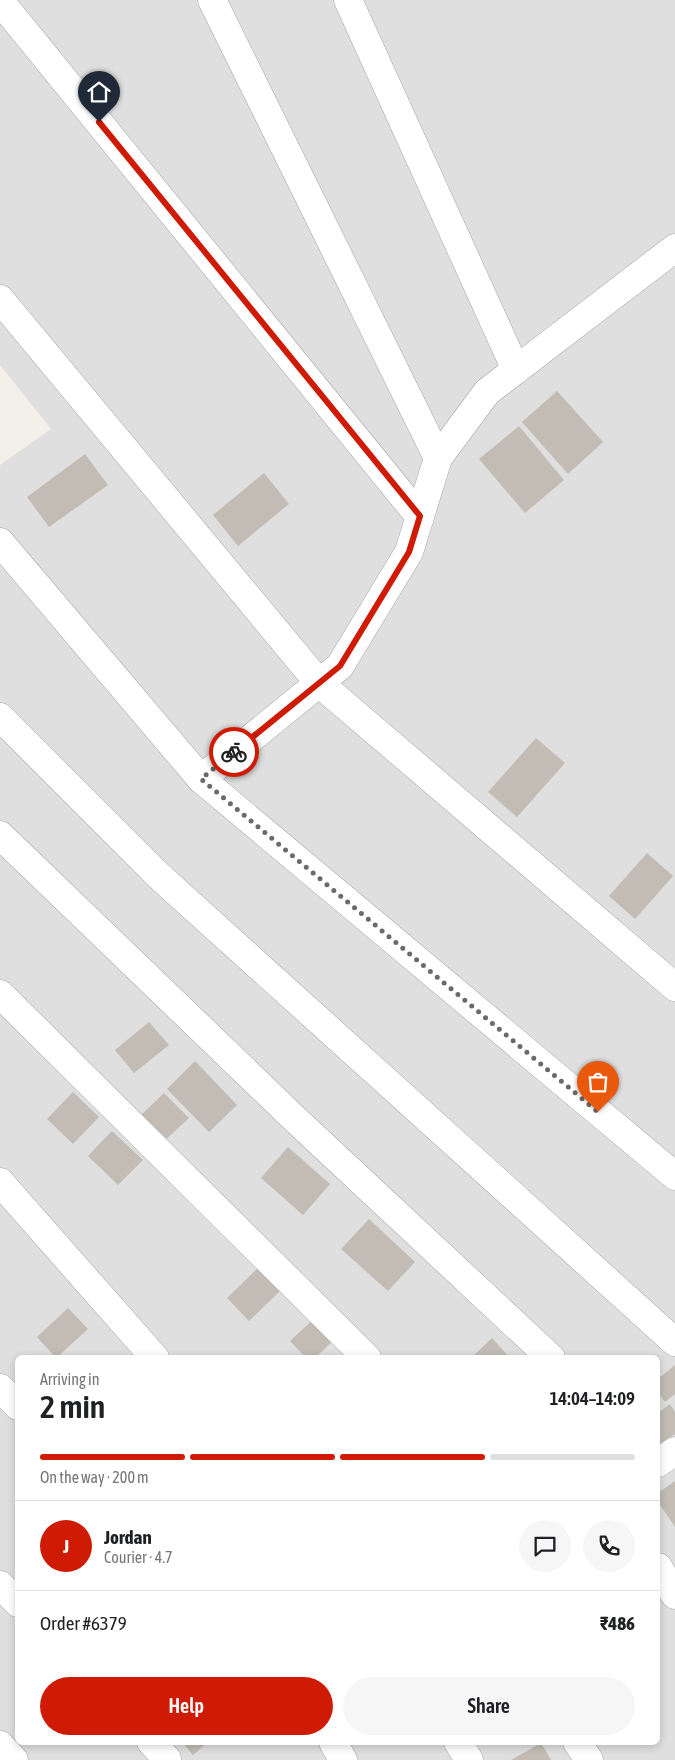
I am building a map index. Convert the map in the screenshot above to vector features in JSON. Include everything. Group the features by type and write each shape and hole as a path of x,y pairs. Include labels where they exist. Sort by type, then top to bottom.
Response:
{"street":[{"path":"212,0 438,458"},
{"path":"348,0 516,370"},
{"path":"0,1 420,516"},
{"path":"201,779 340,666 409,552 438,458 488,392 675,248"},
{"path":"0,299 318,683 675,987"},
{"path":"0,542 201,779 675,1176"},
{"path":"0,717 159,876 675,1342"},
{"path":"0,835 283,1107 548,1355"},
{"path":"0,994 364,1355"},
{"path":"0,1182 151,1355"},
{"path":"0,1388 15,1403"},
{"path":"660,1570 675,1595"},
{"path":"0,1585 15,1600"},
{"path":"0,1744 14,1760"},
{"path":"154,1745 167,1760"},
{"path":"335,1745 343,1760"},
{"path":"460,1745 469,1760"},
{"path":"579,1745 589,1760"}],"shaded area":[{"path":"0,0 675,0 675,1760 0,1760 0,465 51,429 0,365"}],"building":[{"path":"557,391 603,442 568,474 522,422"},
{"path":"519,426 564,480 525,513 479,459"},
{"path":"85,454 108,485 49,527 27,497"},
{"path":"264,473 289,504 238,546 213,515"},
{"path":"536,738 565,763 517,817 488,792"},
{"path":"647,853 673,876 635,919 609,896"},
{"path":"149,1022 169,1045 134,1073 115,1050"},
{"path":"195,1061 237,1105 209,1132 167,1089"},
{"path":"73,1092 99,1117 73,1144 47,1119"},
{"path":"164,1093 189,1118 162,1143 138,1118"},
{"path":"112,1131 143,1160 118,1185 88,1156"},
{"path":"288,1147 330,1184 303,1215 261,1178"},
{"path":"369,1219 415,1262 388,1291 341,1249"},
{"path":"260,1266 282,1289 249,1321 227,1298"},
{"path":"68,1308 88,1329 59,1355 53,1355 37,1337"},
{"path":"317,1316 337,1337 318,1355 303,1355 290,1341"},
{"path":"492,1338 507,1355 474,1355"},
{"path":"675,1365 675,1394 665,1402 660,1395 660,1377"},
{"path":"670,1404 675,1412 675,1434 660,1445 660,1412"},
{"path":"675,1481 675,1527 660,1505 660,1492"},
{"path":"185,1745 205,1745 193,1755"},
{"path":"537,1745 542,1745 551,1760 511,1760"}],"way so far":[{"path":"234,752 201,779 598,1112"}],"route":[{"path":"99,122 420,516 409,552 340,666 234,752"}]}
